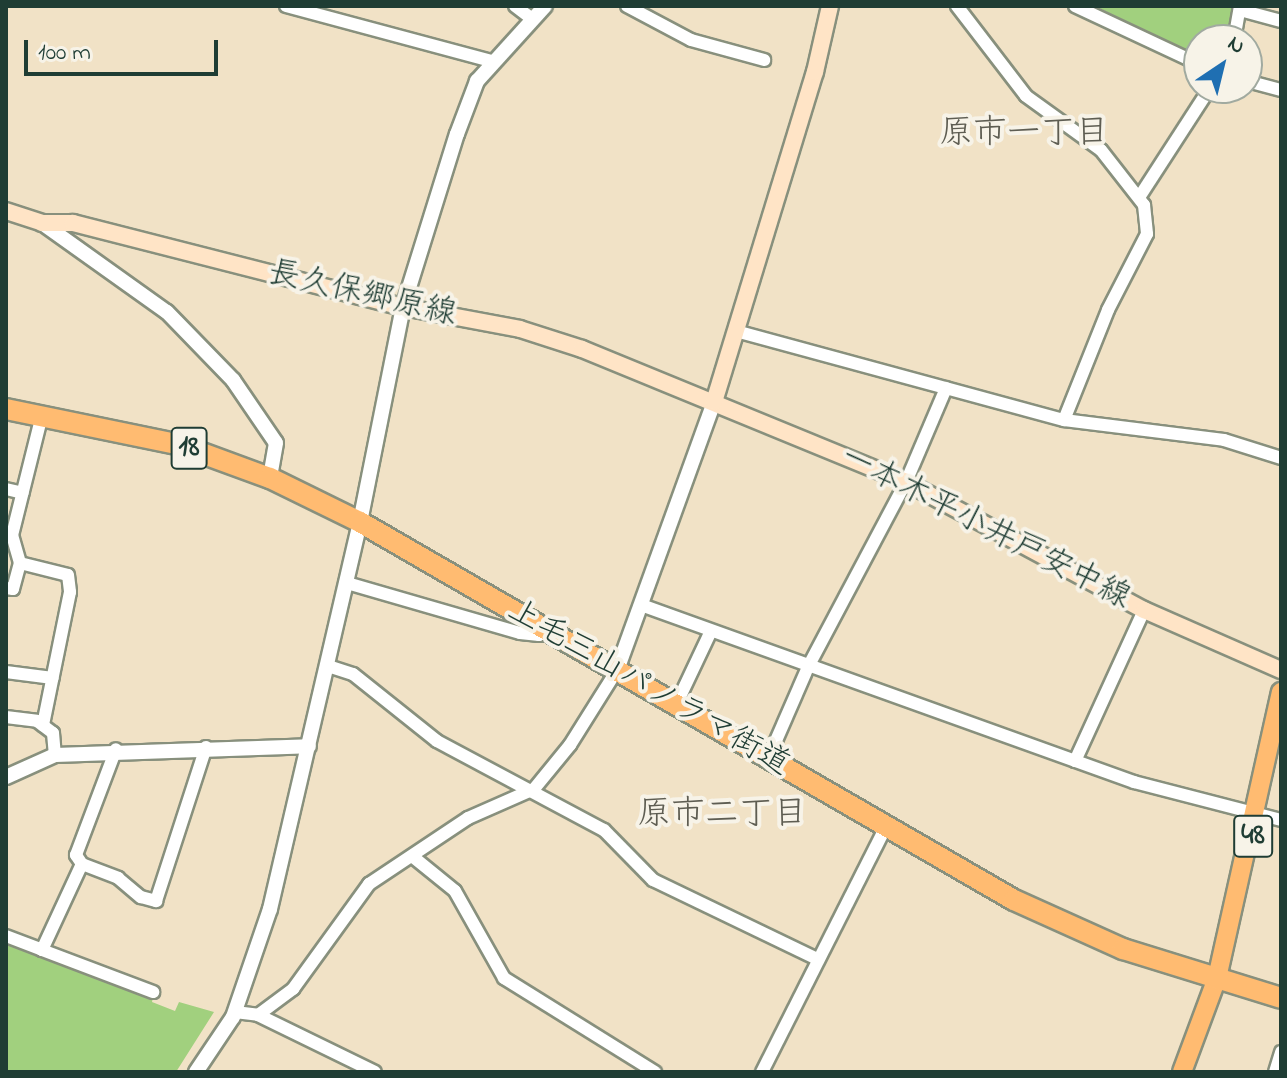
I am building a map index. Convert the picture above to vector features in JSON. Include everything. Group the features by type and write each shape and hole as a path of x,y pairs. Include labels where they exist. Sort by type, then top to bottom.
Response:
{"highway":[{"name":"上毛三山パノラマ街道","path":"6,409 177,444 270,478 360,522 768,759 1067,927 1281,998"}],"main road":[{"path":"714,402 830,6"},
{"name":"長久保郷原線","path":"6,211 42,223 73,223 403,307 520,329 714,402"},
{"name":"一本木平小井戸安中線","path":"714,402 906,482 1144,610 1281,670"},
{"name":"48","path":"1182,1072 1217,978 1258,812 1281,692"}],"street":[{"path":"286,6 491,61"},
{"path":"515,6 532,19"},
{"path":"196,1072 235,1012 277,883 347,583 403,307 457,134 477,81 491,61 545,6"},
{"path":"627,6 691,40 764,60"},
{"path":"957,6 1026,96 1101,150 1140,196 1147,234 1108,310 1064,420"},
{"path":"1078,7 1183,56"},
{"path":"1240,8 1281,21"},
{"path":"1140,196 1200,104"},
{"path":"42,223 167,312 233,380 276,443 270,478"},
{"path":"736,331 1064,420 1224,440 1281,458"},
{"path":"768,759 808,667 906,482 946,388"},
{"path":"258,1015 293,989 369,884 468,818 534,789 583,728 617,670 644,606 714,402"},
{"path":"6,588 13,589 20,563 12,535 42,415"},
{"path":"6,489 23,493"},
{"path":"20,563 68,575 70,592 43,725"},
{"path":"347,583 520,633 539,635 542,627"},
{"path":"644,606 1075,761 1281,820"},
{"path":"1075,761 1144,610"},
{"path":"676,705 711,631"},
{"path":"328,666 353,674 437,741 534,789 604,830 653,880 815,958"},
{"path":"6,672 53,678"},
{"path":"6,717 43,725 53,733 55,755"},
{"path":"6,777 55,755 116,749 309,746"},
{"path":"116,749 76,855 82,864 118,878 141,897 156,901 206,747"},
{"path":"762,1072 815,958 886,826"},
{"path":"412,856 455,891 504,978 655,1072"},
{"path":"42,950 82,864"},
{"path":"6,936 153,992"},
{"path":"235,1012 258,1015 375,1072"},
{"path":"1275,1072 1281,1052"}],"green space":[{"path":"1095,6 1233,6 1229,24 1183,24 1183,49"},
{"path":"6,942 153,997 152,1002 175,1011 179,1002 214,1012 176,1072 6,1072"}],"district":[{"name":"原市一丁目","path":"1024,135"},
{"name":"原市二丁目","path":"722,816"}]}
